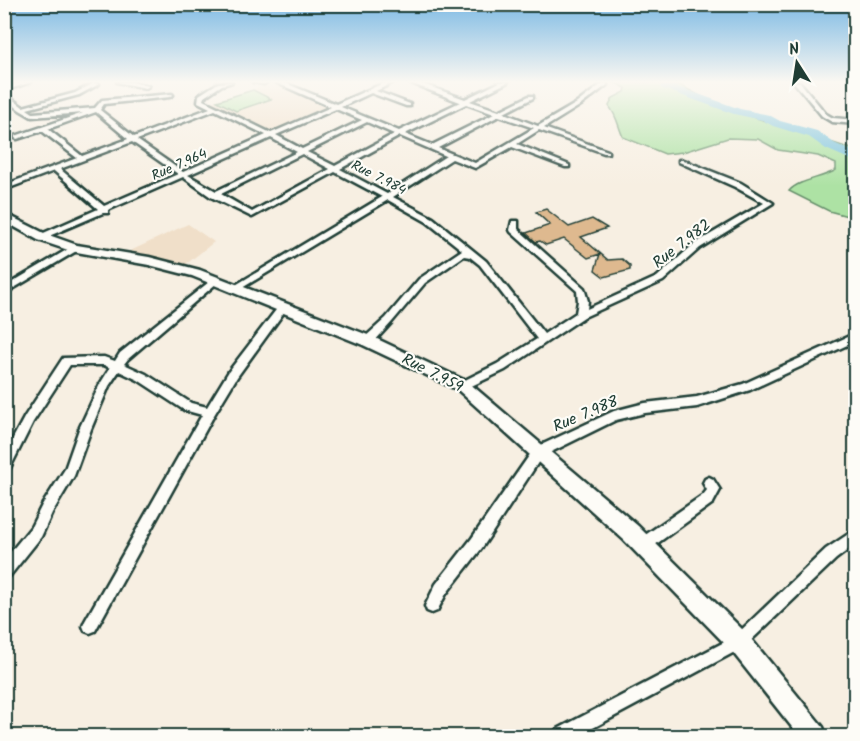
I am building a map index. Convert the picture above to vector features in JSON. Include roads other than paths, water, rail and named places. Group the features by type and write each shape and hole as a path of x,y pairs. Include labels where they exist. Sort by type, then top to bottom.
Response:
{"street":[{"path":"17,137 77,117"},
{"path":"104,117 131,140 214,195 252,215 435,117"},
{"path":"4,188 192,117"},
{"name":"Rue 7.984","path":"233,117 430,220 489,270 543,340"},
{"name":"Rue 7.964","path":"42,237 314,117"},
{"path":"359,117 474,166 558,117"},
{"path":"432,148 491,117"},
{"path":"508,117 606,152"},
{"path":"827,117 832,120 855,122"},
{"path":"214,195 367,120"},
{"path":"43,128 82,159"},
{"path":"511,144 567,166"},
{"path":"234,289 388,197 451,156"},
{"name":"Rue 7.982","path":"463,386 501,367 581,315 660,279 697,246 769,202 738,185 681,161"},
{"path":"56,168 105,211"},
{"name":"Rue 7.959","path":"4,216 42,237 75,248 172,266 214,281 368,341 463,386 542,452 643,545 739,642 814,736"},
{"path":"515,223 514,230 581,290 583,301 581,315"},
{"path":"4,291 75,248"},
{"path":"368,341 422,281 462,253 470,254"},
{"path":"6,571 36,532 70,472 105,384 124,356 214,281"},
{"path":"90,626 210,412 233,374 282,308"},
{"name":"Rue 7.988","path":"432,606 441,589 477,543 534,458 542,452 614,416 645,408 697,402 746,387 855,337"},
{"path":"4,468 29,419 67,361 104,361 142,377 188,407 210,412"},
{"path":"643,545 708,499 714,490 709,483"},
{"path":"562,736 739,642 831,554 855,535"}],"waterway":[{"path":"763,117 777,124 791,126 813,134 830,146 856,158"}]}
